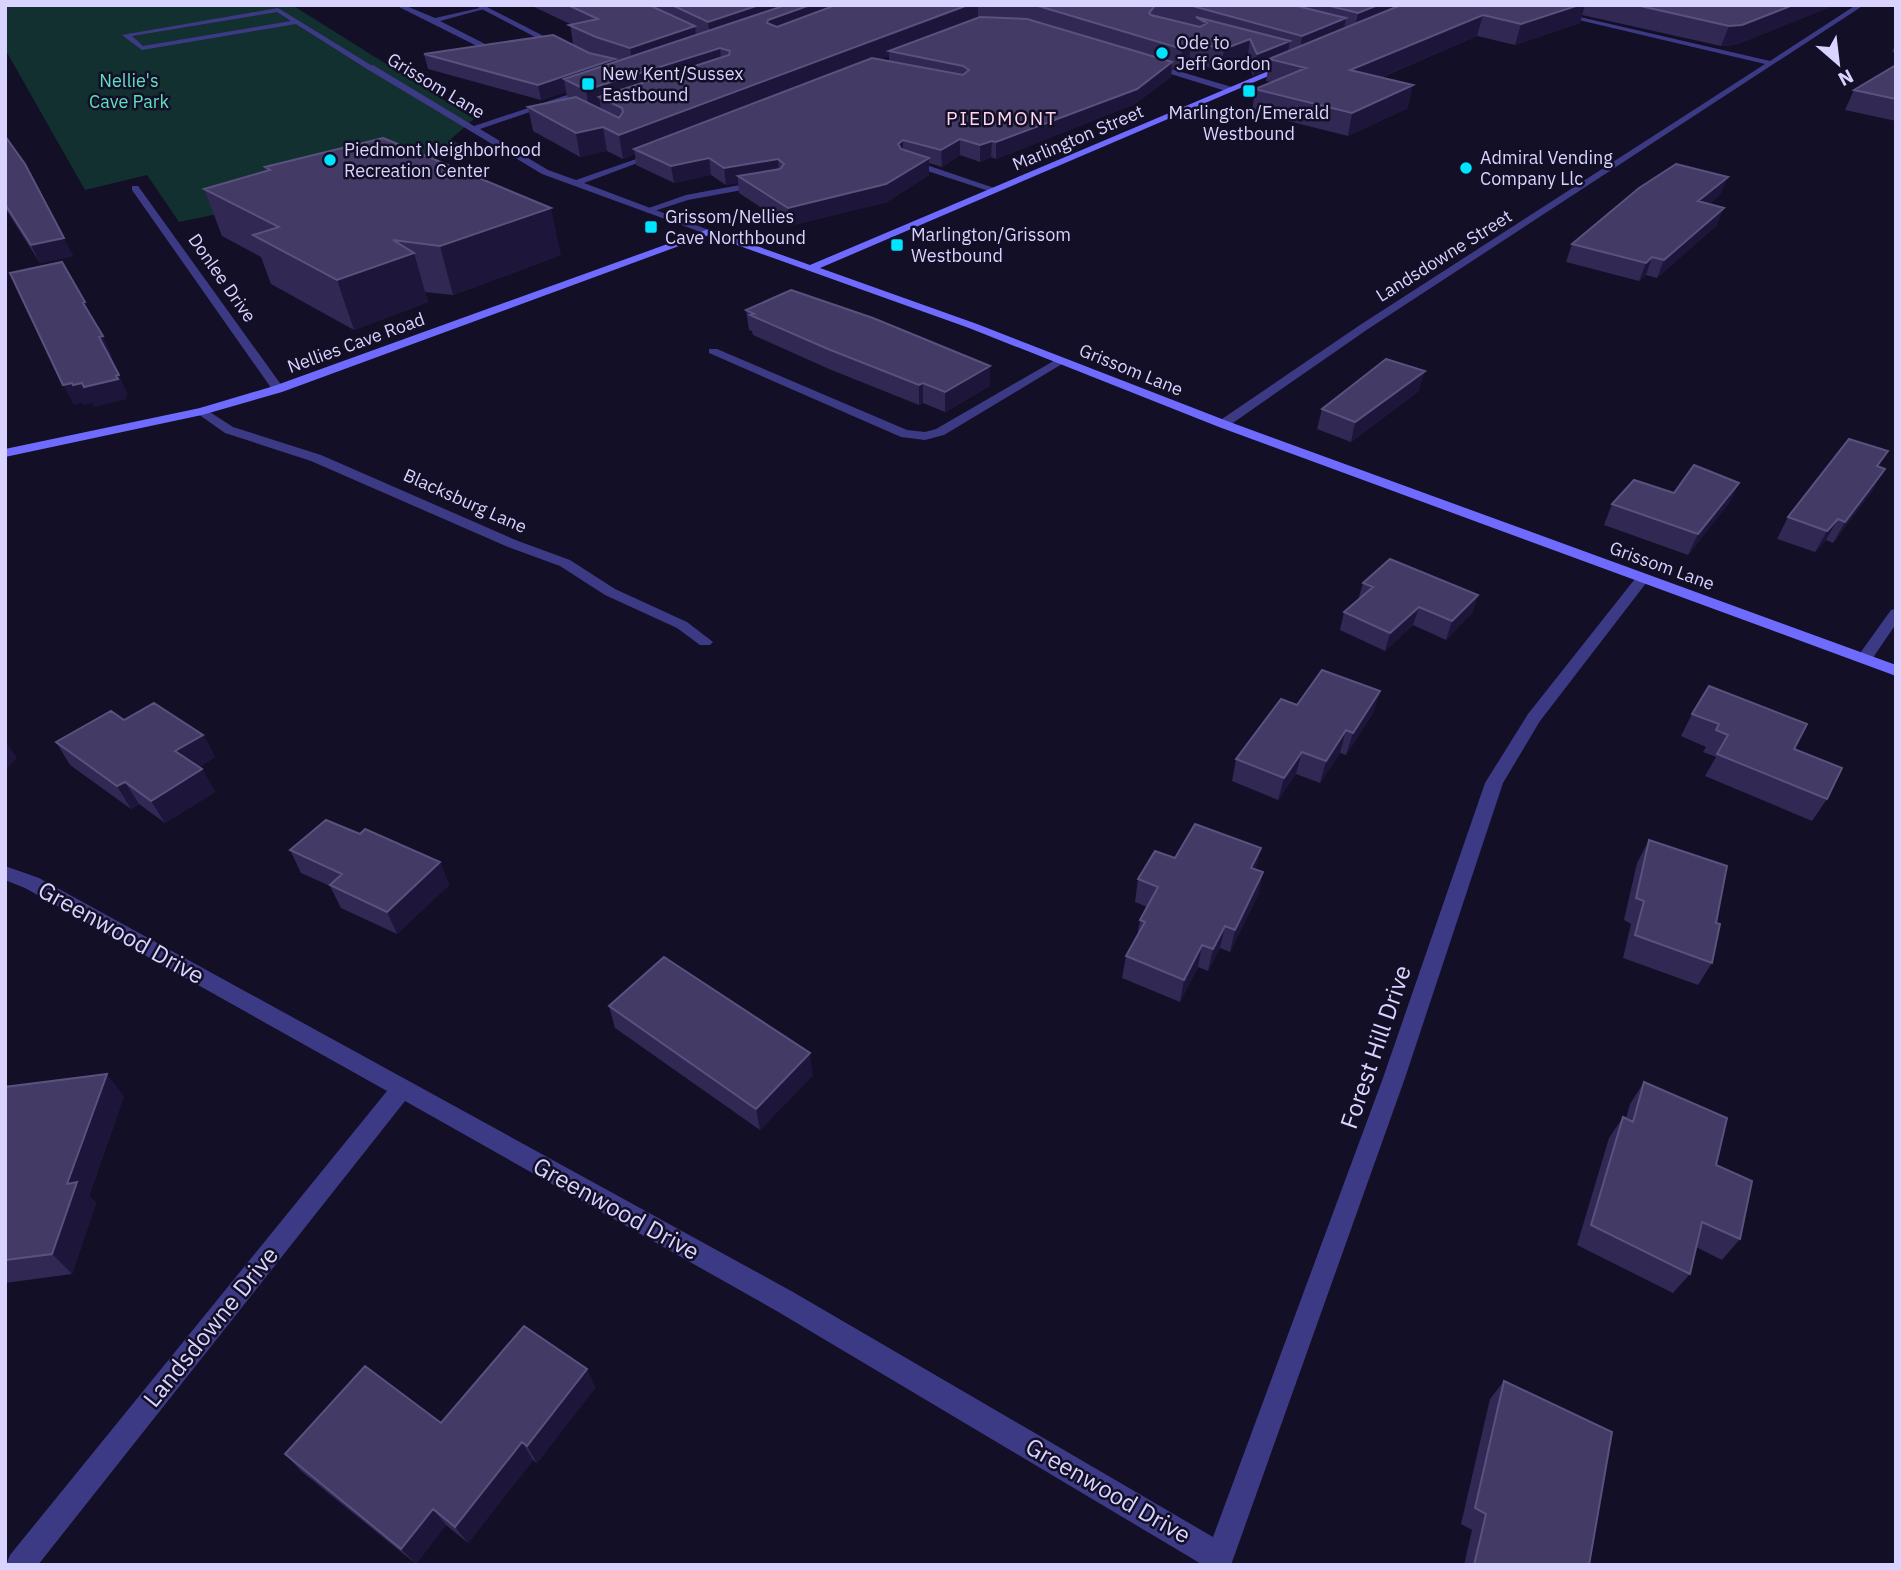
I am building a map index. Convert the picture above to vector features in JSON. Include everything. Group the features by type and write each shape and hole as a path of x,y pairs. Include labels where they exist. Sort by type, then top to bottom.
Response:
{"street":[{"path":"398,5 494,51 517,48"},
{"path":"434,20 491,5"},
{"path":"1518,5 1771,63"},
{"name":"Landsdowne Street","path":"1223,424 1364,327 1861,5"},
{"path":"479,7 574,53"},
{"name":"Grissom Lane","path":"297,22 142,48 127,35 278,10 472,130 545,172 574,184 811,268 1223,424 1896,671"},
{"path":"540,44 552,42"},
{"name":"Marlington Street","path":"811,268 1300,61 1289,58"},
{"path":"1141,62 1232,90"},
{"path":"472,130 597,86"},
{"path":"555,101 568,105"},
{"path":"574,184 666,150"},
{"path":"905,161 995,190"},
{"path":"648,210 686,198 778,181"},
{"name":"Donlee Drive","path":"135,188 278,389"},
{"name":"Nellies Cave Road","path":"5,453 202,411 278,389 709,232"},
{"path":"713,351 905,434 925,436 940,432 1061,361"},
{"name":"Blacksburg Lane","path":"202,411 229,430 316,458 513,544 565,563 616,596 682,625 705,642"},
{"name":"Forest Hill Drive","path":"1219,1561 1394,1078 1494,783 1534,718 1643,578"},
{"path":"1864,659 1896,613"},
{"name":"Greenwood Drive","path":"5,873 32,883 784,1301 1219,1561"},
{"name":"Landsdowne Drive","path":"20,1565 401,1090"}],"green space":[{"name":"Nellie's Cave Park","path":"5,5 292,5 474,119 451,139 470,151 384,169 326,192 179,222 147,175 85,190 5,49"}],"building":[{"path":"568,5 649,5 695,26 630,48 569,25 598,19"},
{"path":"672,5 759,5 708,22"},
{"path":"786,5 810,5 768,20 767,23 777,27 836,5 968,5 619,135 603,127 576,133 528,107 576,97 619,118 623,112 622,108 599,97 729,55 730,51 720,48 586,90 564,79"},
{"path":"1035,5 1148,5 1154,7 1149,13 1151,15 1200,27 1207,23 1196,17 1290,41 1257,54 1250,39 1224,49 1191,42 1182,49"},
{"path":"1189,5 1293,5 1346,18 1302,36"},
{"path":"1326,5 1378,5 1358,13"},
{"path":"1401,5 1579,5 1521,24 1483,15 1350,70 1413,85 1352,113 1255,89 1306,68 1269,59"},
{"path":"1636,5 1793,5 1742,25 1729,26"},
{"path":"980,17 1027,19 1172,62 1137,89 996,142 980,145 960,139 941,150 903,140 898,144 901,149 929,158 886,184 788,208 738,176 780,169 784,164 778,159 724,168 709,158 671,166 634,149 872,58 963,75 969,70 963,66 889,51"},
{"path":"553,35 589,53 615,59 538,85 424,54"},
{"path":"1896,65 1896,99 1854,90"},
{"path":"5,136 25,164 64,238 31,245 5,204"},
{"path":"383,138 551,208 440,246 393,240 414,253 337,280 253,235 279,227 204,189 270,170 265,167"},
{"path":"1676,164 1728,177 1698,201 1724,208 1664,260 1652,257 1646,263 1572,244 1639,188"},
{"path":"62,262 103,336 99,337 119,375 116,376 118,379 84,387 82,383 63,385 10,273"},
{"path":"791,290 873,318 990,366 945,392 923,383 919,385 828,349 750,315 754,314 746,310"},
{"path":"1386,359 1425,371 1355,422 1322,409"},
{"path":"1849,439 1888,451 1877,466 1885,469 1845,522 1838,519 1827,531 1788,517"},
{"path":"1694,465 1739,483 1698,534 1612,504 1634,480 1674,493"},
{"path":"1390,559 1478,595 1452,621 1419,607 1390,633 1344,612 1373,587 1363,583"},
{"path":"1322,670 1380,691 1353,733 1346,730 1326,761 1302,752 1284,778 1236,759 1281,699 1297,705"},
{"path":"1709,686 1807,724 1794,749 1842,768 1827,799 1717,754 1728,735 1716,730 1719,724 1692,714"},
{"path":"154,703 203,735 175,751 202,769 151,801 125,782 117,786 56,742 111,711 124,720"},
{"path":"326,820 360,834 365,829 440,862 387,912 330,885 342,874 290,850"},
{"path":"1195,824 1261,848 1251,868 1263,872 1235,930 1225,926 1213,949 1202,945 1184,980 1126,956 1145,922 1140,920 1158,887 1138,879 1155,851 1175,858"},
{"path":"1649,840 1727,866 1716,923 1720,924 1712,963 1635,935 1644,901 1636,898"},
{"path":"664,957 810,1053 756,1109 609,1006"},
{"path":"107,1074 67,1184 77,1182 52,1254 5,1260 5,1087"},
{"path":"1644,1082 1727,1118 1716,1165 1752,1181 1740,1239 1702,1222 1690,1274 1591,1225 1623,1117 1633,1122"},
{"path":"524,1326 587,1369 527,1446 522,1442 455,1527 433,1509 401,1549 285,1454 365,1366 441,1423"},
{"path":"1504,1381 1612,1432 1589,1565 1474,1565 1486,1514 1475,1508"}],"place":[{"name":"Ode to Jeff Gordon","path":"1162,53"},
{"name":"New Kent/Sussex Eastbound","path":"588,84"},
{"name":"Marlington/Emerald Westbound","path":"1249,91"},
{"name":"Piedmont Neighborhood Recreation Center","path":"330,160"},
{"name":"Admiral Vending Company Llc","path":"1466,168"},
{"name":"Grissom/Nellies Cave Northbound","path":"651,227"},
{"name":"Marlington/Grissom Westbound","path":"897,245"}],"district":[{"name":"PIEDMONT","path":"1002,118"}]}
